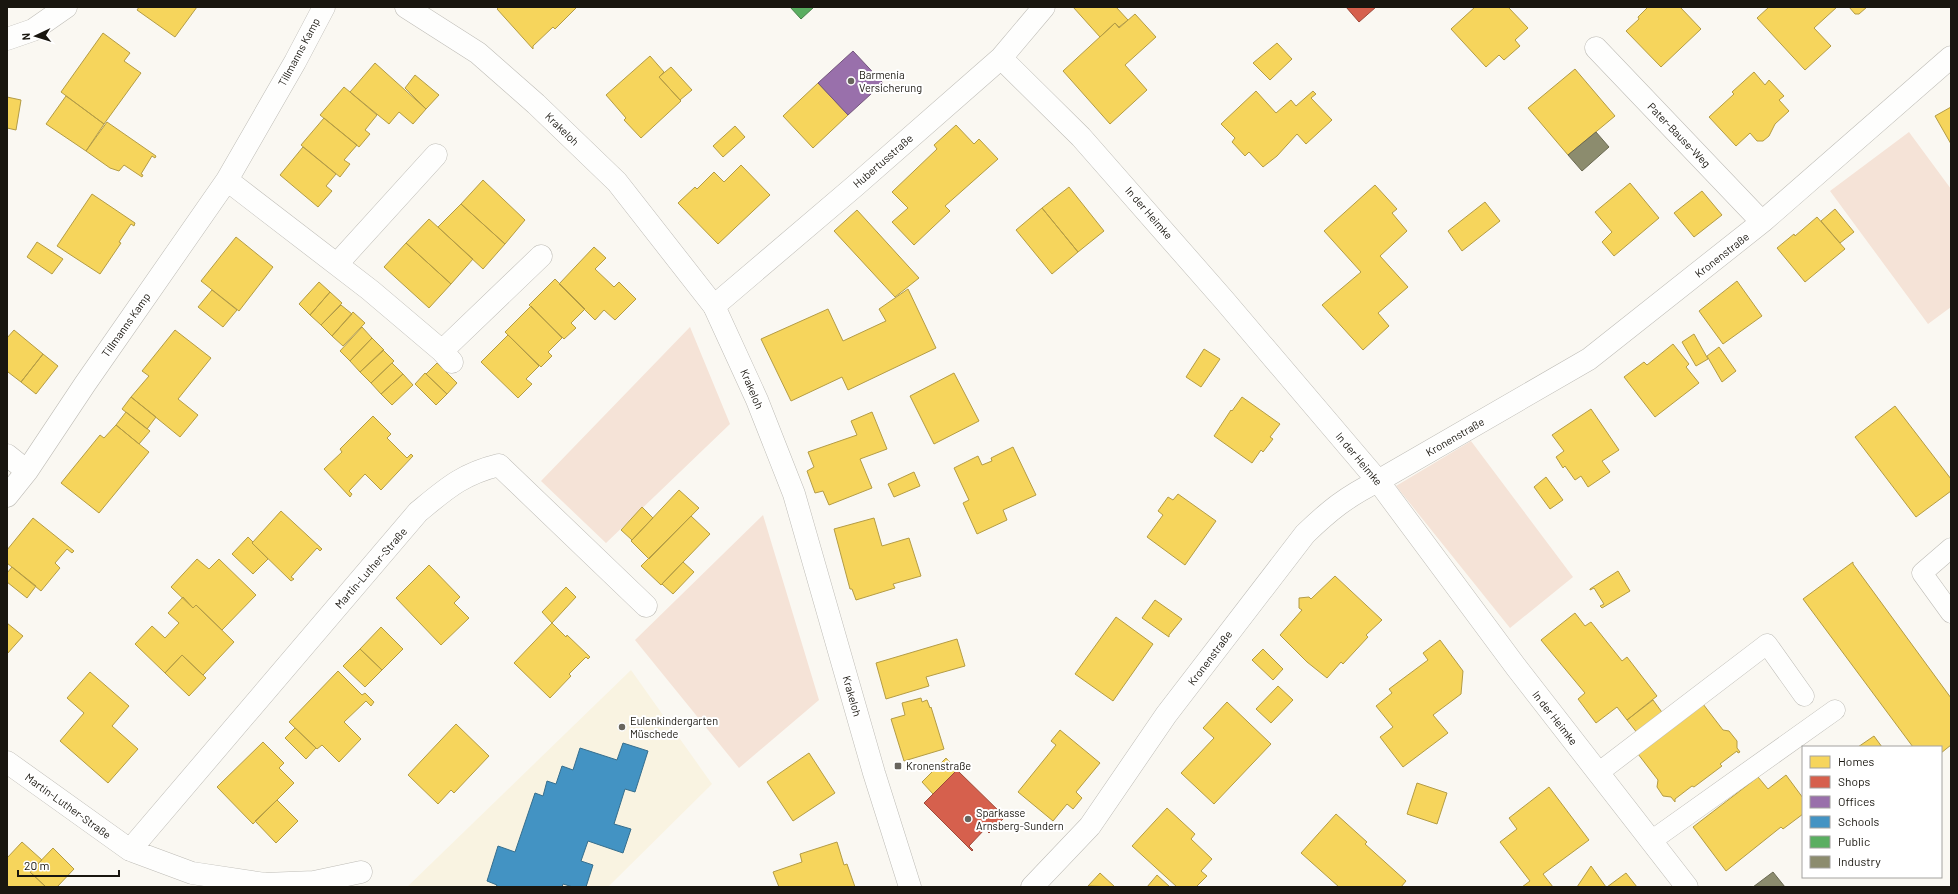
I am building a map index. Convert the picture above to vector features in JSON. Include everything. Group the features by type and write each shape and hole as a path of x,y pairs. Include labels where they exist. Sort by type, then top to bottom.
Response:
{"street":[{"path":"7,39 32,30 66,7"},
{"name":"Tillmanns Kamp","path":"7,496 27,471 85,384 227,180 295,62 324,7"},
{"name":"Krakeloh","path":"406,7 478,53 536,104 617,182 714,306 757,400 794,494 874,773 910,887"},
{"name":"Hubertusstraße","path":"714,306 861,181 1001,58 1044,7"},
{"name":"Pater-Bause-Weg","path":"1596,48 1762,222"},
{"name":"Kronenstraße","path":"1032,887 1090,826 1166,715 1305,534 1330,510 1346,499 1589,359 1762,222 1951,57"},
{"name":"In der Heimke","path":"1001,58 1081,136 1224,300 1378,481 1516,667 1687,887"},
{"path":"337,264 436,155"},
{"path":"227,180 370,290 447,357 541,256"},
{"path":"7,455 27,471"},
{"name":"Martin-Luther-Straße","path":"130,850 418,512 452,484 478,471 499,465 646,606"},
{"name":"Martin-Luther-Straße","path":"7,762 130,850 192,873 265,884 314,882 361,872"}],"lane":[{"path":"1951,548 1922,573 1951,613"},
{"path":"1598,773 1766,644 1804,696"},
{"path":"1651,841 1835,710"}],"shaded area":[{"path":"1909,132 1951,189 1951,307 1928,324 1830,191"},
{"path":"690,327 730,424 606,543 541,481"},
{"path":"1471,441 1573,577 1510,628 1396,486"},
{"path":"763,515 819,700 739,768 635,640"},
{"name":"Eulenkindergarten Müschede","path":"631,670 712,784 608,887 407,887"}],"building: Homes":[{"path":"139,7 197,7 175,37 137,10"},
{"path":"499,7 577,7 555,29 553,27 533,46 533,49 497,9"},
{"path":"1073,7 1116,7 1128,20 1119,27 1115,23 1100,37"},
{"path":"1475,7 1508,7 1528,28 1515,40 1520,46 1504,60 1499,55 1486,67 1451,29"},
{"path":"1648,7 1680,7 1701,29 1661,67 1626,31 1639,19 1638,17"},
{"path":"1769,7 1837,7 1814,28 1831,46 1805,70 1757,18"},
{"path":"1849,7 1867,7 1859,14 1855,14"},
{"path":"1135,14 1156,37 1125,65 1147,90 1110,124 1063,71 1115,23 1119,28"},
{"path":"103,33 130,53 124,61 141,73 104,124 61,92"},
{"path":"1277,43 1292,59 1270,80 1253,63"},
{"path":"650,56 664,72 659,77 681,101 641,138 624,120 626,118 606,95"},
{"path":"375,63 426,109 413,124 399,112 389,124 350,92"},
{"path":"671,67 692,90 680,100 659,77"},
{"path":"1575,69 1615,116 1568,155 1528,108"},
{"path":"1754,72 1765,85 1769,80 1784,96 1779,100 1789,111 1775,124 1769,136 1763,141 1757,141 1750,133 1736,146 1709,117 1734,94 1732,92"},
{"path":"415,75 439,95 426,109 405,88"},
{"path":"818,83 848,115 813,148 783,116"},
{"path":"344,87 377,115 365,130 370,134 359,147 320,115"},
{"path":"1256,91 1276,113 1291,100 1296,106 1313,91 1316,94 1311,98 1332,120 1306,144 1297,134 1277,156 1263,167 1249,152 1245,156 1232,142 1235,138 1221,124"},
{"path":"66,96 104,124 86,151 46,124"},
{"path":"7,97 21,100 16,130 7,128"},
{"path":"1951,107 1951,144 1935,116"},
{"path":"324,118 357,145 344,160 350,164 340,177 301,145"},
{"path":"107,122 156,156 155,158 152,156 141,174 143,175 142,177 124,165 119,171 110,168 86,151"},
{"path":"956,125 974,144 979,139 998,159 945,206 950,211 914,245 892,222 908,208 892,192 937,149 934,145"},
{"path":"735,126 745,137 723,157 713,146"},
{"path":"303,147 336,174 326,186 332,191 318,207 280,175"},
{"path":"741,165 770,195 718,244 678,203 695,187 697,189 714,172 724,182"},
{"path":"483,180 525,220 505,244 461,204"},
{"path":"1630,183 1659,218 1614,256 1602,242 1612,232 1595,212"},
{"path":"1375,185 1397,209 1392,213 1407,231 1380,256 1408,287 1378,313 1389,326 1363,350 1322,305 1361,272 1324,231"},
{"path":"1069,187 1104,231 1078,252 1042,208"},
{"path":"1702,191 1722,215 1694,237 1674,213"},
{"path":"92,194 135,223 134,226 131,224 119,242 121,243 100,274 57,246"},
{"path":"1485,202 1500,221 1462,251 1448,231"},
{"path":"461,204 505,244 483,269 438,227"},
{"path":"1042,208 1078,252 1052,274 1016,230"},
{"path":"1835,209 1854,232 1840,243 1821,221"},
{"path":"857,210 919,278 895,297 834,231"},
{"path":"1817,217 1845,249 1805,282 1777,248 1794,234 1795,236"},
{"path":"429,219 473,259 451,284 406,243"},
{"path":"236,237 273,267 239,311 201,281"},
{"path":"37,242 63,259 52,274 27,257"},
{"path":"406,243 451,284 429,308 384,267"},
{"path":"594,247 606,258 595,269 614,287 619,282 636,299 615,320 604,310 595,320 559,284"},
{"path":"555,279 585,309 571,323 576,328 564,339 529,305"},
{"path":"1737,281 1762,316 1723,344 1699,311"},
{"path":"319,282 330,292 310,315 299,304"},
{"path":"908,289 936,348 848,390 842,377 791,401 761,339 828,309 843,341 886,321 879,309"},
{"path":"212,290 237,310 223,327 198,307"},
{"path":"330,292 342,303 321,325 310,315"},
{"path":"341,305 352,314 332,336 321,325"},
{"path":"531,306 562,338 548,352 552,356 541,367 505,332"},
{"path":"353,312 365,323 343,346 332,336"},
{"path":"362,327 372,338 350,361 340,351"},
{"path":"14,330 43,354 21,382 8,372 7,373 7,338"},
{"path":"175,330 211,358 178,399 198,415 180,437 131,397 149,376 142,371"},
{"path":"1694,334 1708,359 1696,366 1682,342"},
{"path":"508,335 539,366 526,379 532,384 518,398 481,362"},
{"path":"372,338 384,350 360,372 350,361"},
{"path":"1673,344 1689,364 1686,367 1699,383 1655,417 1624,377 1644,362 1647,365"},
{"path":"1719,347 1736,371 1722,382 1707,356"},
{"path":"1204,349 1220,359 1201,387 1186,377"},
{"path":"383,350 394,361 371,383 360,372"},
{"path":"43,354 58,366 36,394 21,382"},
{"path":"392,363 403,374 381,394 371,383"},
{"path":"437,363 457,383 447,394 426,374"},
{"path":"425,373 447,394 436,405 415,384"},
{"path":"954,373 979,421 934,444 910,396"},
{"path":"403,374 413,385 392,405 381,394"},
{"path":"131,397 156,417 147,429 122,409"},
{"path":"1242,397 1280,424 1270,437 1273,439 1263,452 1261,450 1252,463 1214,436 1231,410 1232,411"},
{"path":"1895,406 1951,479 1951,491 1916,517 1855,437"},
{"path":"1591,409 1619,450 1602,461 1610,472 1588,487 1581,476 1575,480 1565,466 1563,468 1556,457 1564,451 1552,435"},
{"path":"126,412 150,431 139,444 116,425"},
{"path":"872,412 887,449 860,459 872,488 829,505 823,491 815,493 807,471 814,467 808,452 857,435 851,421"},
{"path":"373,416 391,434 387,438 407,458 411,454 413,456 381,490 365,474 349,491 352,494 350,497 324,469 342,452 340,449"},
{"path":"116,425 149,452 99,513 61,483 100,435 104,438"},
{"path":"1013,447 1036,495 1003,510 1007,520 977,534 963,503 969,500 954,468 978,456 982,465 992,461 991,458"},
{"path":"914,472 920,486 894,497 888,484"},
{"path":"1546,477 1563,500 1550,509 1534,487"},
{"path":"679,490 699,508 649,559 631,541"},
{"path":"1178,494 1216,521 1185,565 1147,537 1163,515 1158,511 1168,497 1173,500"},
{"path":"642,507 653,518 632,540 621,530"},
{"path":"281,511 322,549 320,551 317,548 291,577 294,579 291,581 252,543"},
{"path":"691,516 710,534 661,585 641,566"},
{"path":"33,518 74,551 72,553 67,549 55,563 60,568 41,591 7,563 7,550"},
{"path":"874,518 882,546 909,538 921,576 893,584 895,588 856,600 852,589 850,589 834,529"},
{"path":"248,537 268,559 253,574 232,554"},
{"path":"197,559 209,569 219,559 256,595 222,630 196,605 193,608 171,587"},
{"path":"683,562 694,572 673,594 662,584"},
{"path":"1853,562 1951,698 1951,745 1942,752 1942,746 1912,746 1803,599"},
{"path":"429,565 460,597 454,603 469,618 441,645 396,598"},
{"path":"12,567 36,586 27,598 7,582 7,573"},
{"path":"1618,571 1630,591 1602,608 1600,606 1604,604 1594,588 1590,589"},
{"path":"1335,576 1382,620 1366,635 1368,637 1343,664 1341,662 1327,678 1307,662 1280,635 1302,610 1299,608 1299,598 1309,597 1311,599"},
{"path":"566,587 576,597 552,623 542,612"},
{"path":"183,597 193,608 196,605 234,642 203,675 182,655 165,673 135,644 152,626 165,638 179,623 168,613"},
{"path":"1155,600 1182,619 1169,637 1142,618"},
{"path":"1575,613 1585,626 1591,622 1622,661 1627,657 1657,696 1627,720 1617,707 1596,723 1578,699 1585,693 1541,640"},
{"path":"1116,617 1153,644 1113,701 1075,674"},
{"path":"7,623 23,636 7,654"},
{"path":"552,623 590,657 588,659 586,657 569,674 571,676 550,698 514,663"},
{"path":"381,627 403,649 382,670 360,649"},
{"path":"957,639 965,666 926,677 929,686 886,699 876,663"},
{"path":"1440,640 1463,671 1461,694 1433,715 1448,733 1403,767 1380,737 1393,727 1376,706 1392,693 1389,689 1428,660 1423,653"},
{"path":"360,649 382,670 365,687 343,666"},
{"path":"1263,649 1283,669 1273,680 1252,660"},
{"path":"182,655 206,678 189,696 165,673"},
{"path":"338,671 362,695 365,693 374,702 371,706 366,701 344,722 361,739 339,762 322,745 317,749 289,722"},
{"path":"90,672 129,706 112,726 138,749 108,783 60,741 84,713 67,698"},
{"path":"1278,686 1293,700 1271,723 1256,709"},
{"path":"921,698 922,702 927,700 930,708 931,707 944,749 904,761 891,719 905,715 902,703"},
{"path":"1653,700 1664,715 1638,734 1627,720"},
{"path":"1227,702 1271,744 1214,804 1181,773 1214,738 1203,728"},
{"path":"1703,704 1723,730 1729,731 1737,741 1737,748 1740,752 1738,753 1737,751 1720,764 1722,766 1675,799 1675,802 1671,797 1663,796 1657,787 1658,780 1638,754"},
{"path":"456,724 489,756 454,793 451,790 438,804 408,775"},
{"path":"295,728 316,748 306,759 285,738"},
{"path":"1060,730 1100,763 1076,792 1082,798 1073,809 1067,804 1053,821 1018,792 1056,745 1051,741"},
{"path":"1874,736 1881,746 1859,746"},
{"path":"263,742 284,763 279,768 294,783 253,824 217,787"},
{"path":"809,753 835,793 793,821 767,782"},
{"path":"946,758 957,770 933,794 922,782"},
{"path":"1786,775 1802,797 1802,815 1783,829 1781,827 1726,871 1693,827 1758,777 1768,789"},
{"path":"1417,783 1447,793 1437,824 1407,814"},
{"path":"1549,787 1589,840 1543,874 1553,887 1522,887 1530,881 1500,842 1517,829 1509,818"},
{"path":"277,800 298,821 276,843 255,821"},
{"path":"1167,808 1195,834 1191,839 1212,859 1201,871 1207,876 1196,887 1177,887 1132,846"},
{"path":"1336,814 1367,842 1365,844 1406,881 1401,887 1339,887 1301,853"},
{"path":"22,842 42,860 30,872 46,887 7,887 7,858"},
{"path":"837,842 844,865 847,864 855,887 779,887 773,872 802,862 800,854"},
{"path":"53,848 74,869 57,887 46,887 30,872"},
{"path":"1591,866 1606,887 1577,887"},
{"path":"1100,873 1115,887 1088,886"},
{"path":"1626,873 1637,887 1607,887"},
{"path":"1157,875 1170,887 1147,887"}],"building: Shops":[{"path":"1346,7 1376,7 1359,22"},
{"path":"957,770 1005,817 989,833 985,829 969,846 973,850 972,851 924,803"}],"building: Offices":[{"path":"853,51 883,83 848,115 818,83"}],"building: Schools":[{"path":"623,743 648,751 635,792 625,789 614,824 631,829 623,853 588,841 581,861 593,865 586,887 573,887 563,884 562,887 496,887 497,885 487,881 498,846 515,852 535,793 543,796 547,781 556,784 562,766 573,770 580,748 617,760"}],"building: Public":[{"path":"790,7 814,7 801,19"}],"building: Industry":[{"path":"1596,132 1609,147 1582,171 1568,155"},
{"path":"1773,872 1785,887 1753,887"}],"place":[{"name":"Barmenia Versicherung","path":"851,81"},
{"name":"Eulenkindergarten Müschede","path":"622,727"},
{"name":"Kronenstraße","path":"898,766"},
{"name":"Sparkasse Arnsberg-Sundern","path":"968,819"}]}
